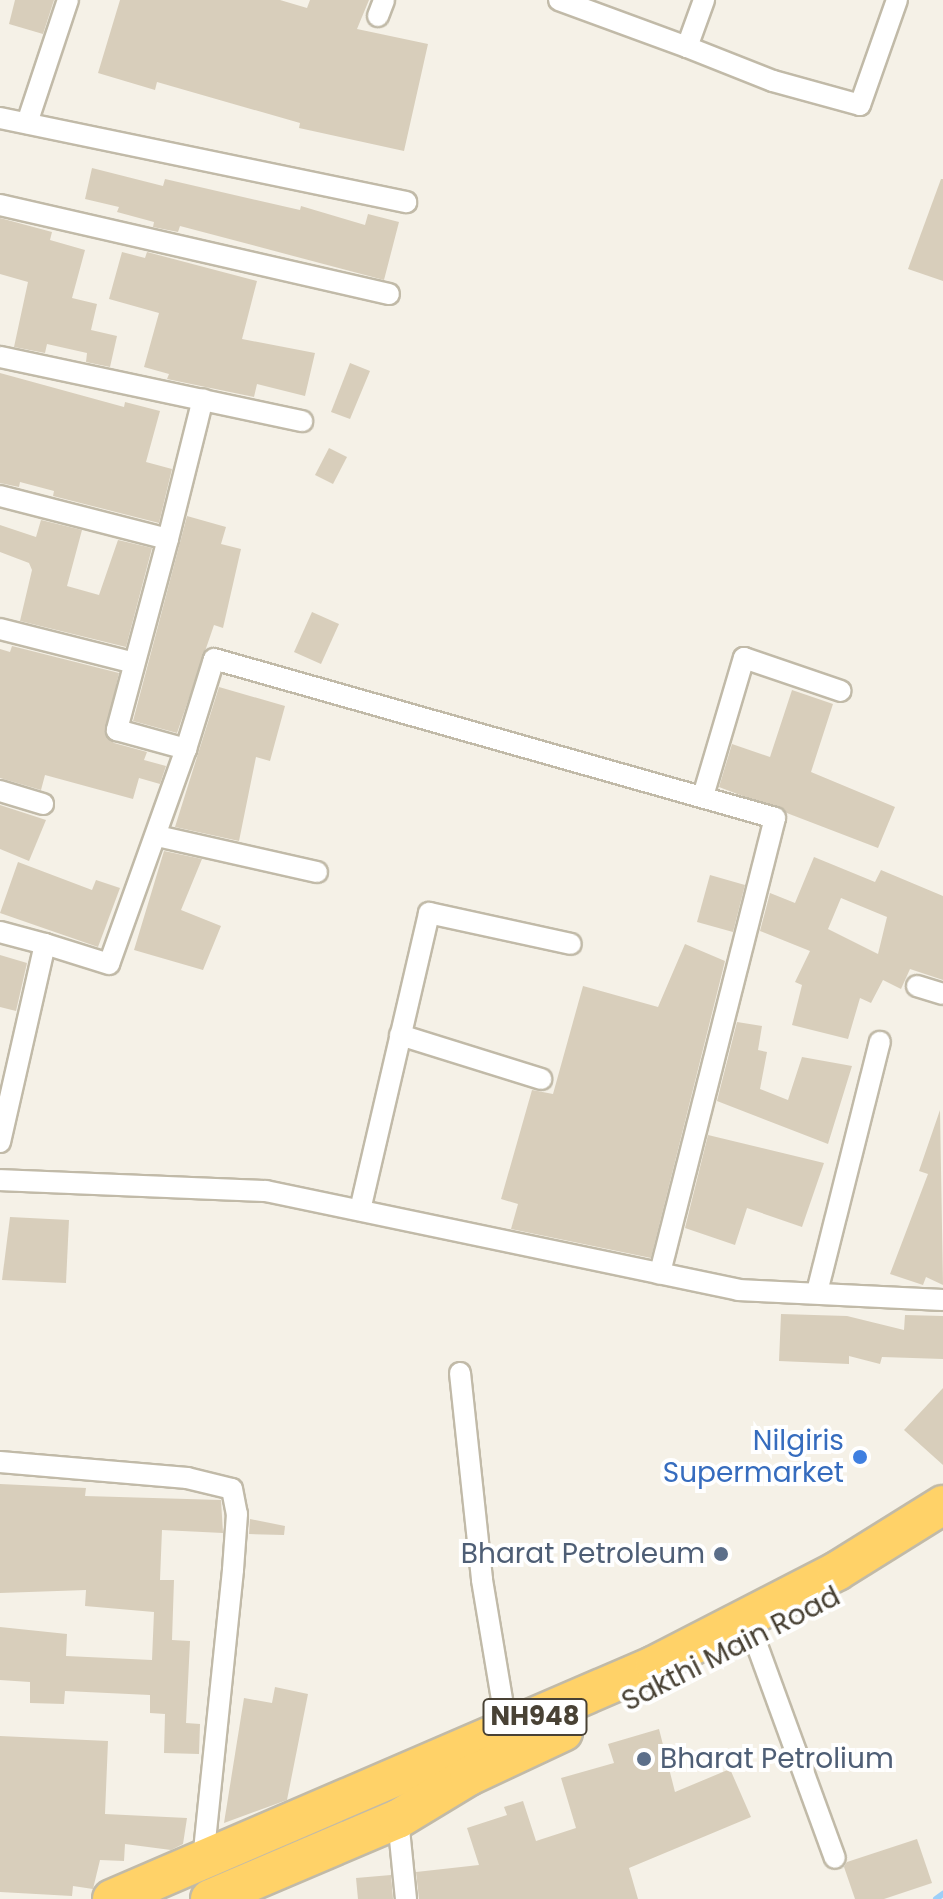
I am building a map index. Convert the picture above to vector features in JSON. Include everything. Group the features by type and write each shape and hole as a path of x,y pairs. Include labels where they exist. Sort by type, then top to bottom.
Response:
{"highway":[{"name":"NH948","path":"112,1899 668,1658 837,1571 943,1505"},
{"name":"Sakthi Main Road","path":"210,1899 398,1819 469,1776 842,1594 943,1530"}],"street":[{"path":"27,123 68,0"},
{"path":"559,0 773,81 860,105 897,0"},
{"path":"687,47 704,0"},
{"path":"0,118 406,202"},
{"path":"0,205 389,294"},
{"path":"0,357 302,421"},
{"path":"186,749 117,730 203,399"},
{"path":"0,496 168,539"},
{"path":"0,629 134,663"},
{"path":"703,796 744,658 841,691"},
{"path":"0,932 109,964 157,836 214,659 775,818 660,1274"},
{"path":"0,791 43,804"},
{"path":"157,836 317,872"},
{"path":"360,1210 429,913 571,944"},
{"path":"0,1142 45,944"},
{"path":"917,986 943,994"},
{"path":"400,1035 541,1079"},
{"path":"817,1292 880,1042"},
{"path":"0,1180 266,1191 738,1290 943,1300"},
{"path":"460,1373 482,1580 507,1729"},
{"path":"0,1462 187,1478 232,1489 237,1514 233,1570 203,1859"},
{"path":"754,1637 835,1858"},
{"path":"398,1819 406,1899"}],"building":[{"path":"15,0 54,0 43,34 9,24"},
{"path":"120,0 280,0 307,8 310,0 369,0 357,29 428,44 404,151 299,128 300,123 157,82 155,90 98,73"},
{"path":"92,168 163,186 165,179 300,210 301,206 365,225 368,214 399,222 384,280 180,226 178,232 153,227 154,222 117,212 119,207 85,199"},
{"path":"943,179 943,281 908,269"},
{"path":"0,218 52,232 50,240 85,250 72,298 97,304 91,330 117,336 110,367 86,362 87,353 47,344 45,353 14,347 28,282 0,274"},
{"path":"122,252 145,258 147,252 257,281 242,339 315,353 305,396 257,384 254,397 167,379 169,374 144,367 159,313 109,299"},
{"path":"350,363 370,371 350,419 331,412"},
{"path":"0,373 124,407 125,402 160,411 146,462 172,469 159,523 53,496 54,491 20,482 19,487 0,483"},
{"path":"329,448 347,457 333,484 315,475"},
{"path":"187,516 226,527 221,544 241,549 223,628 214,625 177,733 133,721"},
{"path":"41,520 82,530 67,586 99,595 118,540 152,548 126,647 20,621 32,570 29,563 0,552 0,525 36,537"},
{"path":"312,612 339,624 321,664 294,652"},
{"path":"12,646 119,673 105,734 114,743 147,752 144,760 166,766 160,784 139,778 133,799 45,775 41,790 0,778 0,649 10,652"},
{"path":"219,687 285,706 270,761 256,757 239,841 175,827"},
{"path":"792,690 833,704 811,772 895,807 878,848 719,787 732,744 770,757"},
{"path":"0,805 46,820 29,861 0,849"},
{"path":"164,851 202,859 181,910 221,926 203,970 134,950"},
{"path":"814,857 875,882 881,870 943,896 943,980 910,969 901,989 883,980 871,1003 860,998 848,1039 792,1025 802,985 795,982 810,951 760,931 770,893 795,903","holes":["841,898 887,917 878,954 828,929"]},
{"path":"18,862 92,890 96,880 120,888 98,947 0,913"},
{"path":"710,875 745,885 733,932 697,922"},
{"path":"685,944 725,961 651,1258 511,1229 518,1204 501,1199 532,1090 553,1094 583,986 658,1007"},
{"path":"0,955 27,963 16,1011 0,1007"},
{"path":"737,1022 762,1026 758,1050 767,1052 760,1089 788,1100 802,1057 852,1066 828,1144 717,1101"},
{"path":"940,1110 943,1285 926,1277 923,1285 890,1274 928,1174 919,1171"},
{"path":"708,1135 824,1163 802,1227 747,1208 735,1245 685,1228"},
{"path":"10,1217 69,1220 66,1283 2,1280"},
{"path":"781,1314 847,1316 904,1330 905,1315 943,1316 943,1359 882,1357 880,1364 849,1356 849,1364 779,1361"},
{"path":"943,1388 943,1465 904,1430"},
{"path":"0,1484 86,1488 85,1496 221,1500 223,1533 162,1530 160,1580 174,1580 172,1640 190,1641 186,1723 200,1724 199,1754 164,1753 165,1714 150,1713 150,1695 65,1691 64,1704 30,1703 30,1682 0,1680 0,1627 67,1634 66,1656 152,1660 154,1612 85,1606 86,1590 0,1593"},
{"path":"250,1519 285,1526 284,1535 249,1534"},
{"path":"275,1687 308,1694 287,1800 224,1823 244,1698 272,1703"},
{"path":"659,1729 675,1792 730,1769 751,1817 629,1868 638,1899 419,1899 416,1872 479,1865 467,1828 507,1815 504,1807 523,1801 536,1841 576,1828 561,1778 614,1763 608,1744"},
{"path":"0,1736 108,1741 105,1814 187,1818 183,1844 171,1850 125,1844 124,1861 100,1860 93,1889 73,1886 72,1896 0,1892"},
{"path":"917,1839 932,1883 884,1899 855,1899 844,1867 847,1862"},
{"path":"391,1875 393,1899 358,1899 356,1878"}],"waterway":[{"path":"936,1899 943,1894"}],"place":[{"name":"Nilgiris Supermarket","path":"860,1457"},
{"name":"Bharat Petroleum","path":"721,1554"},
{"name":"Bharat Petrolium","path":"644,1759"}]}
